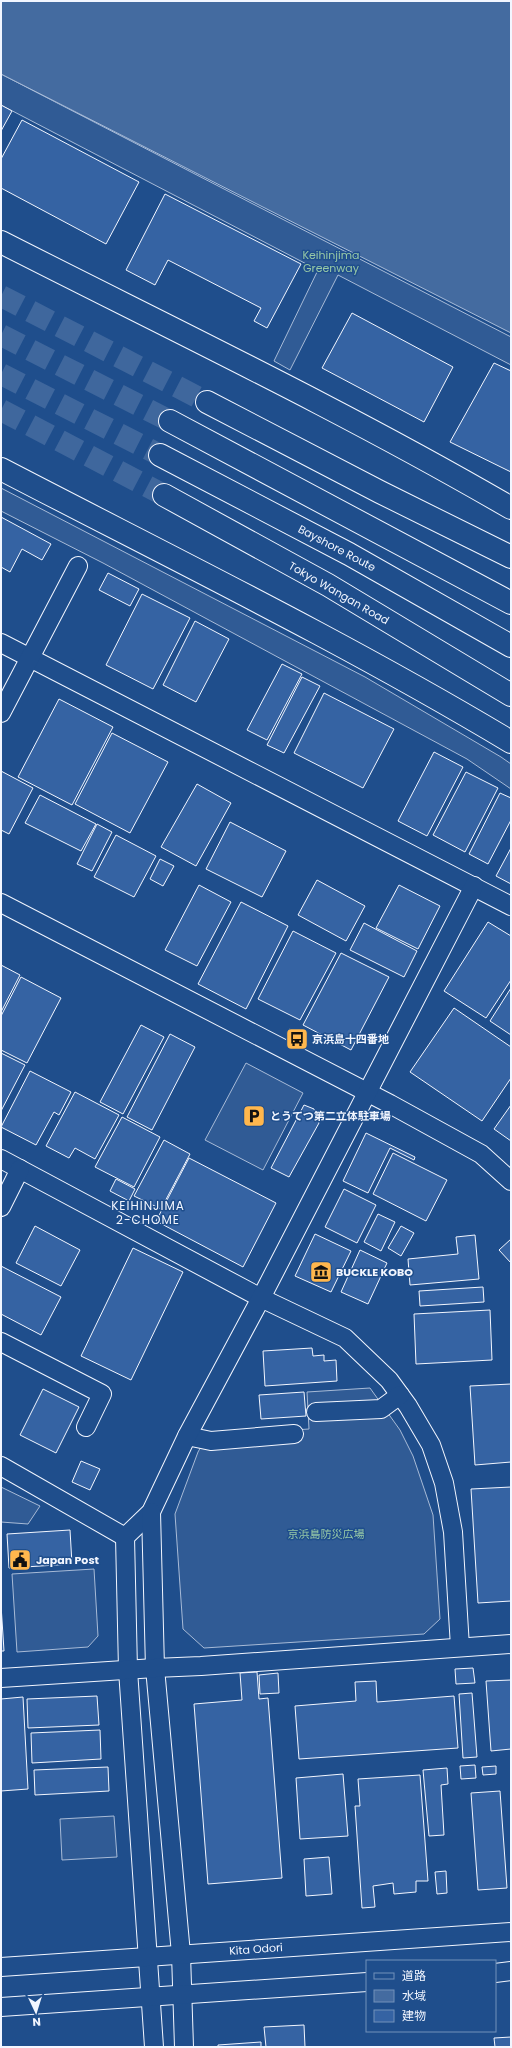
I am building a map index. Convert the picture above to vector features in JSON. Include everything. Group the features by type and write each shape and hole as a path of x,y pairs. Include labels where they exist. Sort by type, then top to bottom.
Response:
{"highway":[{"path":"1,242 272,379 473,486 511,508"},
{"path":"207,402 380,492 511,557"},
{"path":"170,421 511,603"},
{"name":"Bayshore Route","path":"160,455 349,554 511,646"},
{"path":"1,469 244,594 426,691 511,742"},
{"name":"Tokyo Wangan Road","path":"164,495 328,585 511,695"}],"street":[{"path":"1,713 78,566"},
{"path":"1,643 511,906"},
{"path":"154,2047 150,1997 149,1957 128,1670 125,1537 150,1512 186,1436 261,1298 474,886"},
{"path":"1,902 368,1092 481,1154 511,1181"},
{"path":"1,1159 261,1298 345,1338 389,1380 431,1445 444,1483 454,1532 460,1647"},
{"path":"1,1207 20,1169"},
{"path":"1,1342 102,1394 86,1426"},
{"path":"316,1412 381,1409 400,1395"},
{"path":"186,1436 211,1441 294,1434"},
{"path":"1,1466 125,1537"},
{"path":"150,1512 155,1668 181,1954 181,1995 184,2047"},
{"path":"1,1678 201,1666 511,1644"},
{"name":"Kita Odori","path":"1,1968 181,1954 511,1932"},
{"path":"496,1973 511,1971"},
{"path":"1,2007 366,1982"}],"shaded area":[{"name":"Keihinjima Greenway","path":"1,74 511,337 511,365 338,275 290,370 274,361 318,270 1,105"},
{"path":"1,488 365,677 501,757 511,764 511,789 467,759 103,563 1,511"},
{"name":"とうてつ第二立体駐車場","path":"246,1063 303,1093 263,1170 205,1140"},
{"name":"京浜島防災広場","path":"370,1388 400,1430 413,1456 433,1515 440,1619 424,1634 204,1648 183,1629 175,1514 198,1452 207,1436 309,1429 307,1392"},
{"path":"1,1487 40,1506 28,1524 1,1522"},
{"path":"94,1569 98,1636 88,1647 17,1652 12,1574"},
{"path":"114,1816 117,1857 62,1860 60,1819"}],"water":[{"path":"1,1 511,1 511,333 1,74"}],"building":[{"path":"1,105 12,111 1,131"},
{"path":"22,120 139,182 106,244 1,188 1,159"},
{"path":"165,194 301,264 267,328 254,321 261,308 168,260 155,285 126,270"},
{"path":"352,313 453,367 424,422 322,368"},
{"path":"494,363 511,371 511,472 450,442"},
{"path":"1,517 51,544 42,560 22,549 10,572 1,567"},
{"path":"108,573 139,589 130,606 99,590"},
{"path":"142,594 190,618 153,689 106,665"},
{"path":"195,621 229,639 196,702 163,685"},
{"path":"282,664 302,674 267,740 247,730"},
{"path":"302,677 320,686 284,753 267,745"},
{"path":"324,693 394,729 363,788 294,753"},
{"path":"59,699 113,727 72,805 18,777"},
{"path":"112,733 168,762 130,833 75,804"},
{"path":"434,752 463,767 427,836 398,821"},
{"path":"1,771 33,788 9,834 1,830"},
{"path":"466,772 498,788 465,852 433,835"},
{"path":"197,784 231,803 196,866 161,847"},
{"path":"500,793 511,798 511,820 488,864 469,854"},
{"path":"40,795 96,824 81,851 25,823"},
{"path":"230,822 286,851 262,897 206,869"},
{"path":"97,824 112,832 92,871 77,864"},
{"path":"116,835 156,856 134,897 94,877"},
{"path":"511,848 511,884 496,876"},
{"path":"160,859 174,866 163,886 150,879"},
{"path":"317,880 365,906 346,941 298,915"},
{"path":"199,885 231,902 197,966 165,950"},
{"path":"399,885 440,906 418,949 376,928"},
{"path":"241,902 288,926 246,1009 198,984"},
{"path":"488,922 511,936 511,980 486,1018 444,991"},
{"path":"364,923 417,951 404,977 350,950"},
{"path":"293,931 336,953 300,1020 258,999"},
{"path":"341,953 389,977 351,1050 303,1025"},
{"path":"1,965 20,975 1,1012"},
{"path":"21,977 61,998 27,1063 1,1050 1,1016"},
{"path":"511,988 511,1035 490,1021"},
{"path":"454,1008 511,1047 511,1078 482,1121 410,1072"},
{"path":"141,1025 164,1037 123,1114 100,1102"},
{"path":"289,1029 300,1035 297,1040 287,1035"},
{"path":"170,1034 195,1047 152,1130 127,1117"},
{"path":"1,1053 25,1065 1,1111"},
{"path":"30,1071 71,1092 59,1115 54,1112 36,1145 1,1127"},
{"path":"75,1092 119,1115 95,1159 75,1148 69,1158 46,1146"},
{"path":"304,1105 314,1109 319,1123 289,1177 271,1168"},
{"path":"511,1105 511,1141 494,1129"},
{"path":"122,1117 160,1137 134,1187 95,1167"},
{"path":"366,1133 415,1157 414,1160 390,1148 368,1193 343,1181"},
{"path":"164,1140 190,1154 161,1209 134,1196"},
{"path":"393,1153 447,1180 426,1221 373,1194"},
{"path":"189,1158 276,1203 243,1267 156,1221"},
{"path":"116,1179 135,1189 129,1201 110,1191"},
{"path":"344,1189 376,1205 357,1243 325,1227"},
{"path":"378,1214 395,1222 381,1251 364,1242"},
{"path":"35,1226 80,1250 61,1286 16,1263"},
{"path":"401,1226 414,1233 401,1256 388,1248"},
{"path":"315,1234 351,1251 331,1292 295,1276"},
{"path":"475,1235 479,1279 410,1285 408,1259 458,1254 456,1237"},
{"path":"511,1239 511,1263 499,1250"},
{"path":"133,1248 183,1272 131,1380 81,1356"},
{"path":"360,1250 387,1263 368,1304 341,1292"},
{"path":"1,1266 61,1297 41,1335 1,1314"},
{"path":"483,1287 484,1302 420,1306 419,1291"},
{"path":"490,1310 492,1360 416,1364 414,1314"},
{"path":"312,1348 313,1356 324,1355 324,1361 336,1360 337,1381 265,1386 263,1351"},
{"path":"511,1384 511,1462 475,1465 470,1386"},
{"path":"43,1389 79,1407 56,1453 20,1435"},
{"path":"304,1392 306,1416 261,1419 259,1395"},
{"path":"81,1461 100,1469 90,1490 72,1482"},
{"path":"511,1487 511,1601 478,1603 471,1489"},
{"path":"70,1530 72,1564 9,1568 7,1534"},
{"path":"1,1605 4,1651 1,1651"},
{"path":"473,1668 475,1683 456,1684 455,1669"},
{"path":"257,1672 259,1699 268,1698 282,1878 208,1884 194,1704 242,1700 240,1673"},
{"path":"278,1673 279,1693 260,1694 259,1675"},
{"path":"511,1680 511,1749 491,1751 486,1681"},
{"path":"376,1681 377,1702 454,1696 458,1748 299,1759 295,1706 356,1701 355,1682"},
{"path":"472,1693 477,1757 463,1758 459,1694"},
{"path":"97,1696 99,1725 28,1728 27,1699"},
{"path":"23,1697 28,1789 1,1791 1,1699"},
{"path":"100,1730 101,1759 32,1763 31,1733"},
{"path":"475,1765 476,1778 461,1779 460,1766"},
{"path":"496,1766 496,1774 483,1775 482,1767"},
{"path":"108,1767 109,1791 35,1795 34,1770"},
{"path":"447,1768 448,1784 441,1785 444,1835 429,1836 423,1770"},
{"path":"343,1774 348,1836 300,1839 296,1778"},
{"path":"420,1775 428,1881 416,1881 416,1892 394,1894 393,1883 373,1886 375,1907 362,1908 355,1806 360,1806 358,1779"},
{"path":"500,1791 507,1888 478,1890 471,1793"},
{"path":"329,1857 332,1894 306,1896 304,1859"},
{"path":"446,1871 447,1893 437,1894 435,1872"},
{"path":"304,2025 305,2047 266,2047 264,2027"},
{"path":"511,2037 511,2047 495,2047 494,2038"},
{"path":"261,2042 261,2047 218,2047 218,2045"}],"tunnel":[{"path":"1,296 207,402"},
{"path":"1,335 170,421"},
{"path":"1,374 160,455"},
{"path":"1,410 164,495"}],"place":[{"name":"京浜島十四番地","path":"297,1039"},
{"name":"とうてつ第二立体駐車場","path":"254,1116"},
{"name":"BUCKLE KOBO","path":"321,1272"},
{"name":"Japan Post","path":"20,1560"}],"district":[{"name":"KEIHINJIMA 2-CHOME","path":"148,1212"}]}
